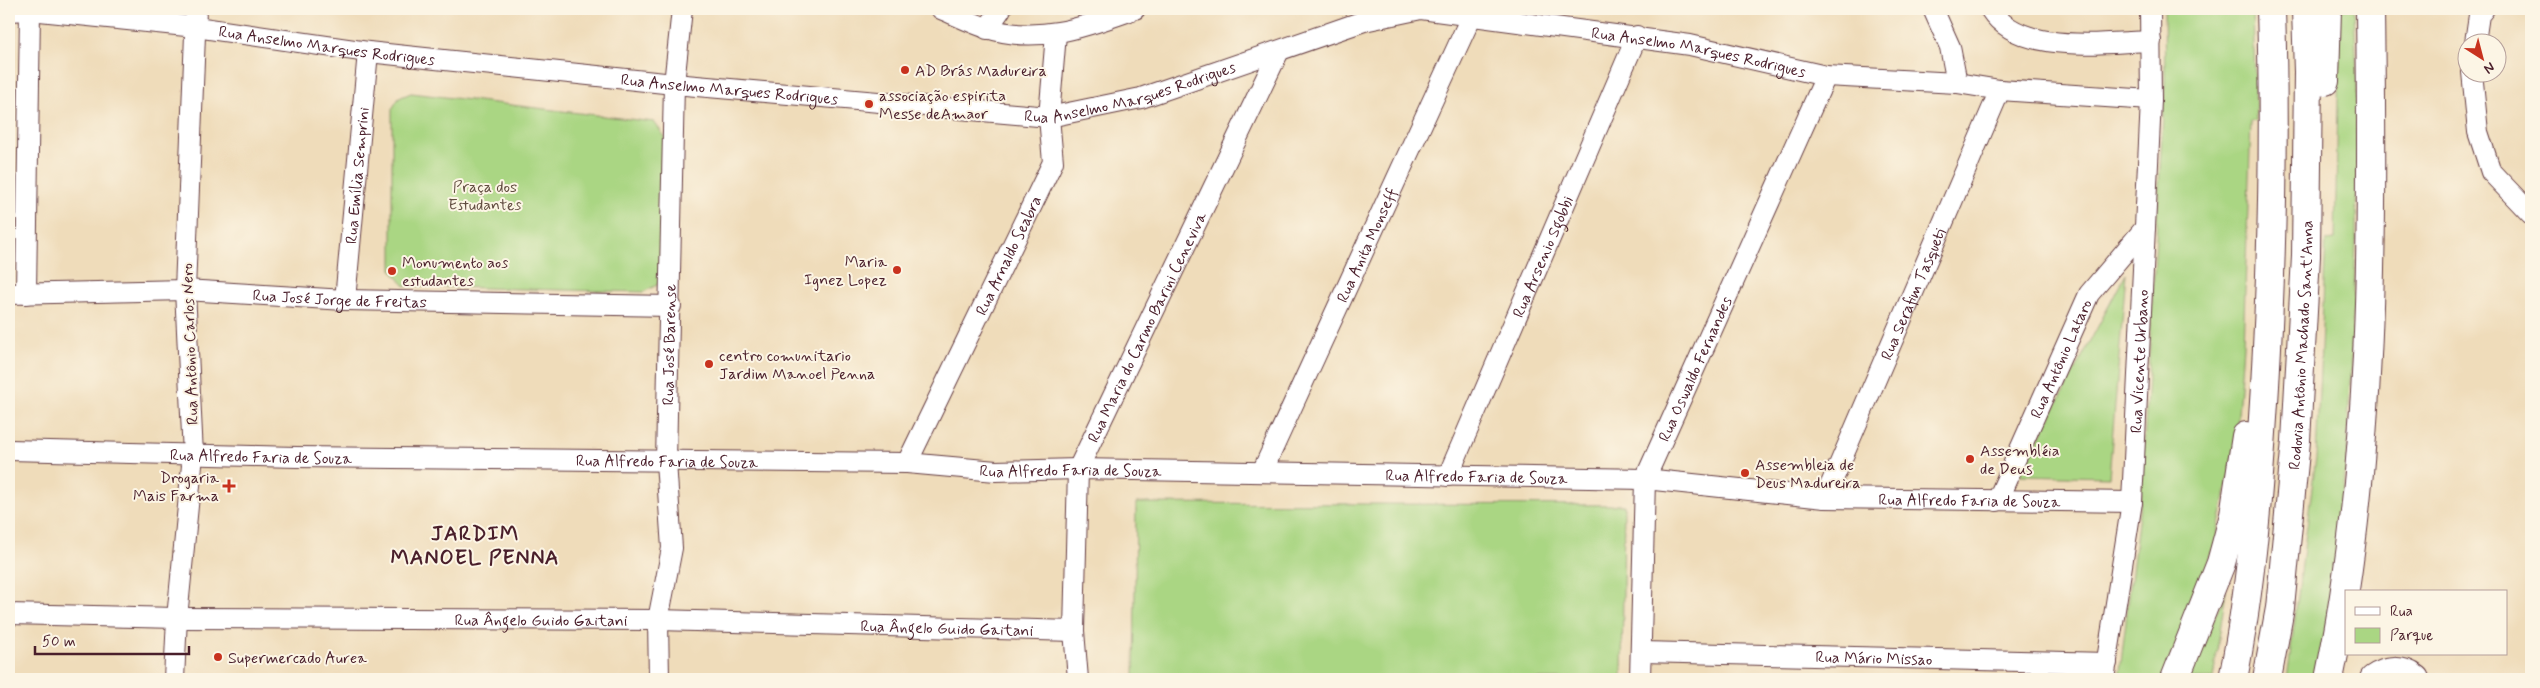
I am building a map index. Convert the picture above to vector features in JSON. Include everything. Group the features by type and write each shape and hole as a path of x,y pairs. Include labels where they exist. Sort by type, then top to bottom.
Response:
{"main road":[{"name":"Rodovia Antônio Machado Sant'Anna","path":"2233,679 2242,635 2258,497 2271,274 2274,87 2271,9"},
{"name":"Rodovia Antônio Machado Sant'Anna","path":"2267,679 2280,608 2296,441 2306,256 2308,72 2306,9"},
{"path":"2306,256 2322,138 2327,9"},
{"path":"2329,679 2338,640 2352,536 2366,357 2370,172 2370,9"},
{"path":"2175,679 2216,579 2234,515 2271,274"},
{"path":"2273,679 2280,608"},
{"path":"2374,679 2392,672 2402,673 2415,679"}],"street":[{"name":"Rua José Barense","path":"659,679 658,620 672,548 666,462 671,306 674,84 682,9"},
{"path":"941,9 987,28 1016,35 1056,34 1078,29 1135,9"},
{"path":"987,28 1001,9"},
{"name":"Rua Anselmo Marques Rodrigues","path":"9,11 30,10 196,18 368,52 674,84 1049,117 1141,98 1364,21 1421,9 1690,44 1826,76 1956,83 2000,90 2151,100"},
{"path":"1933,9 1950,47 1956,83"},
{"path":"1990,9 1998,21 2027,37 2059,43 2151,41"},
{"name":"Rua Vicente Urbano","path":"2106,671 2132,502 2151,100 2150,9"},
{"path":"2476,32 2479,15 2484,9"},
{"path":"17,294 30,10"},
{"name":"Rua Anita Monseff","path":"1262,472 1471,17"},
{"name":"Rua Antônio Carlos Nero","path":"174,679 177,618 193,455 185,290 196,18"},
{"name":"Rua Arnaldo Seabra","path":"907,463 1052,162 1049,117 1056,34"},
{"name":"Rua Arsenio Sgobbi","path":"1448,476 1637,36"},
{"name":"Rua Maria do Carmo Barini Ceneviva","path":"1078,679 1074,631 1078,469 1279,51"},
{"name":"Rua Emília Semprini","path":"345,300 368,52"},
{"name":"Rua Oswaldo Fernandes","path":"1640,679 1645,479 1826,76"},
{"path":"2473,82 2478,132 2491,172 2531,214"},
{"name":"Rua Serafim Tasqueti","path":"1825,498 2000,90"},
{"name":"Rua Antônio Lataro","path":"1997,501 2089,294 2144,228"},
{"name":"Rua José Jorge de Freitas","path":"17,294 185,290 345,300 671,306"},
{"name":"Rua Alfredo Faria de Souza","path":"9,450 193,455 666,462 907,463 996,471 1078,469 1645,479 1825,498 2132,502"},
{"name":"Rua Ângelo Guido Gaitani","path":"9,614 177,618 658,620 1074,631"},
{"name":"Rua Mário Missao","path":"1642,652 2106,671"}],"green space":[{"path":"2164,9 2253,9 2256,121 2251,122 2243,346 2236,442 2215,545 2163,679 2119,679 2141,497 2165,82"},
{"path":"2340,9 2354,9 2357,73 2356,245 2347,450 2339,547 2318,679 2287,679 2316,457 2326,240 2335,239"},
{"name":"Praça dos Estudantes","path":"411,93 654,122 668,141 666,272 659,284 643,292 405,286 392,271 392,109 399,98"},
{"path":"2126,273 2109,477 2020,475"},
{"path":"1136,503 1624,505 1622,679 1134,679"},
{"path":"2226,590 2213,679 2188,679"}],"place":[{"name":"AD Brás Madureira","path":"905,70"},
{"name":"associação espirita Messe deAmaor","path":"869,104"},
{"name":"Maria Ignez Lopez","path":"897,270"},
{"name":"Monumento aos estudantes","path":"392,271"},
{"name":"centro comunitario Jardim Manoel Penna","path":"709,364"},
{"name":"Assembléia de Deus","path":"1970,459"},
{"name":"Assembleia de Deus Madureira","path":"1745,473"},
{"name":"Drogaria Mais Farma","path":"229,486"},
{"name":"Supermercado Aurea","path":"218,657"}],"district":[{"name":"JARDIM MANOEL PENNA","path":"475,545"}]}
